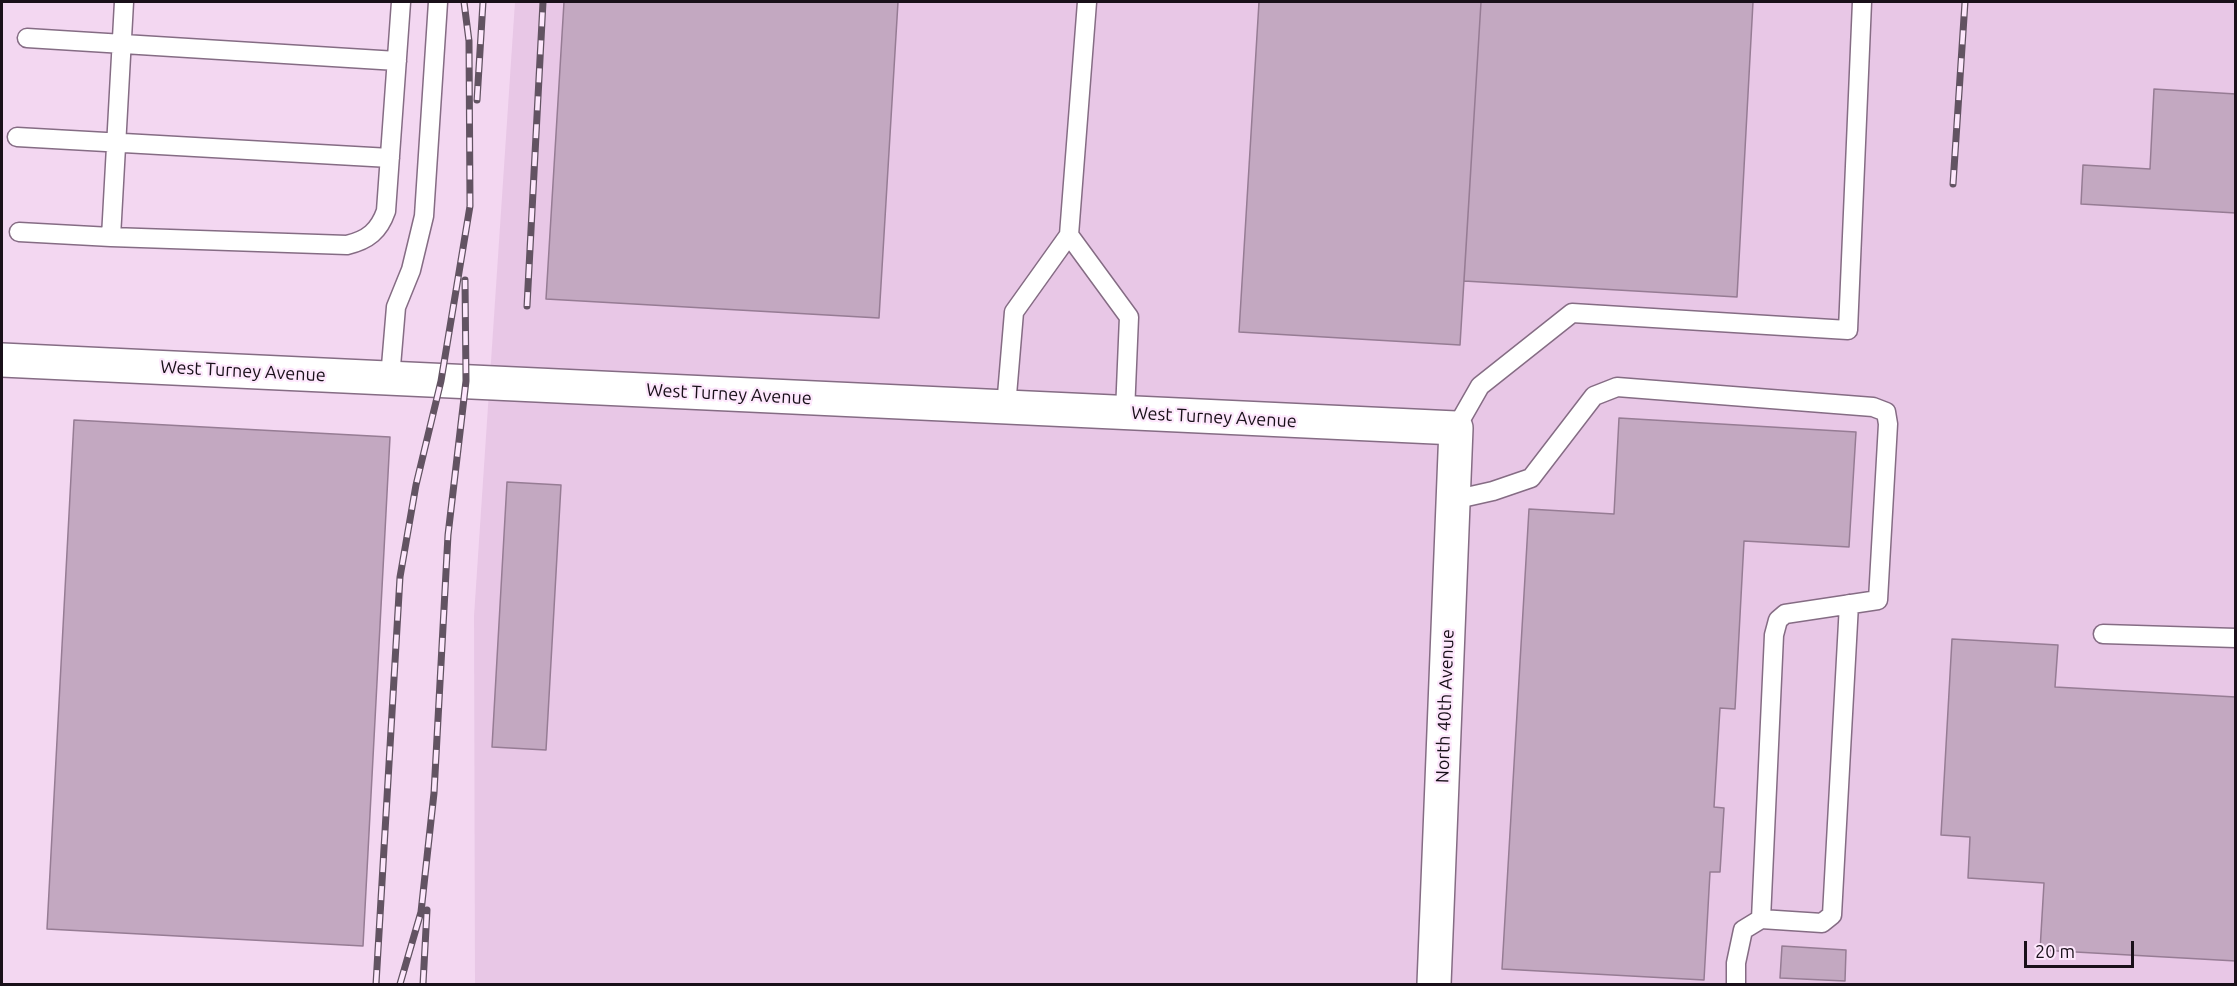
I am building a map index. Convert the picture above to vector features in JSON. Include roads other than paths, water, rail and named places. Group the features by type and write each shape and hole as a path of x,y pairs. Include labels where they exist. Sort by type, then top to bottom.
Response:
{"street":[{"name":"West Turney Avenue","path":"2,360 1456,428"},
{"name":"North 40th Avenue","path":"1434,984 1456,428"}],"lane":[{"path":"111,237 124,2"},
{"path":"19,232 347,245 374,234 384,218 401,2"},
{"path":"390,378 396,307 411,270 424,216 438,2"},
{"path":"1006,407 1014,312 1069,235 1087,2"},
{"path":"1456,428 1480,386 1572,313 1848,330 1862,2"},
{"path":"27,38 397,62"},
{"path":"17,137 116,145 390,158"},
{"path":"1069,235 1129,317 1125,412"},
{"path":"1453,500 1493,491 1531,478 1594,396 1617,387 1873,406 1886,412 1888,424 1878,600 1785,614 1778,620 1774,635 1761,919"},
{"path":"1736,984 1736,963 1743,930 1761,919 1822,923 1832,915 1849,604"},
{"path":"2103,634 2235,638"}],"railway":[{"path":"376,984 400,577 416,485 441,381 470,206 469,41 464,2"},
{"path":"477,100 483,2"},
{"path":"527,306 543,2"},
{"path":"1953,184 1965,2"},
{"path":"400,984 421,912 434,793 448,535 466,381 465,280"},
{"path":"423,984 427,910"}]}
